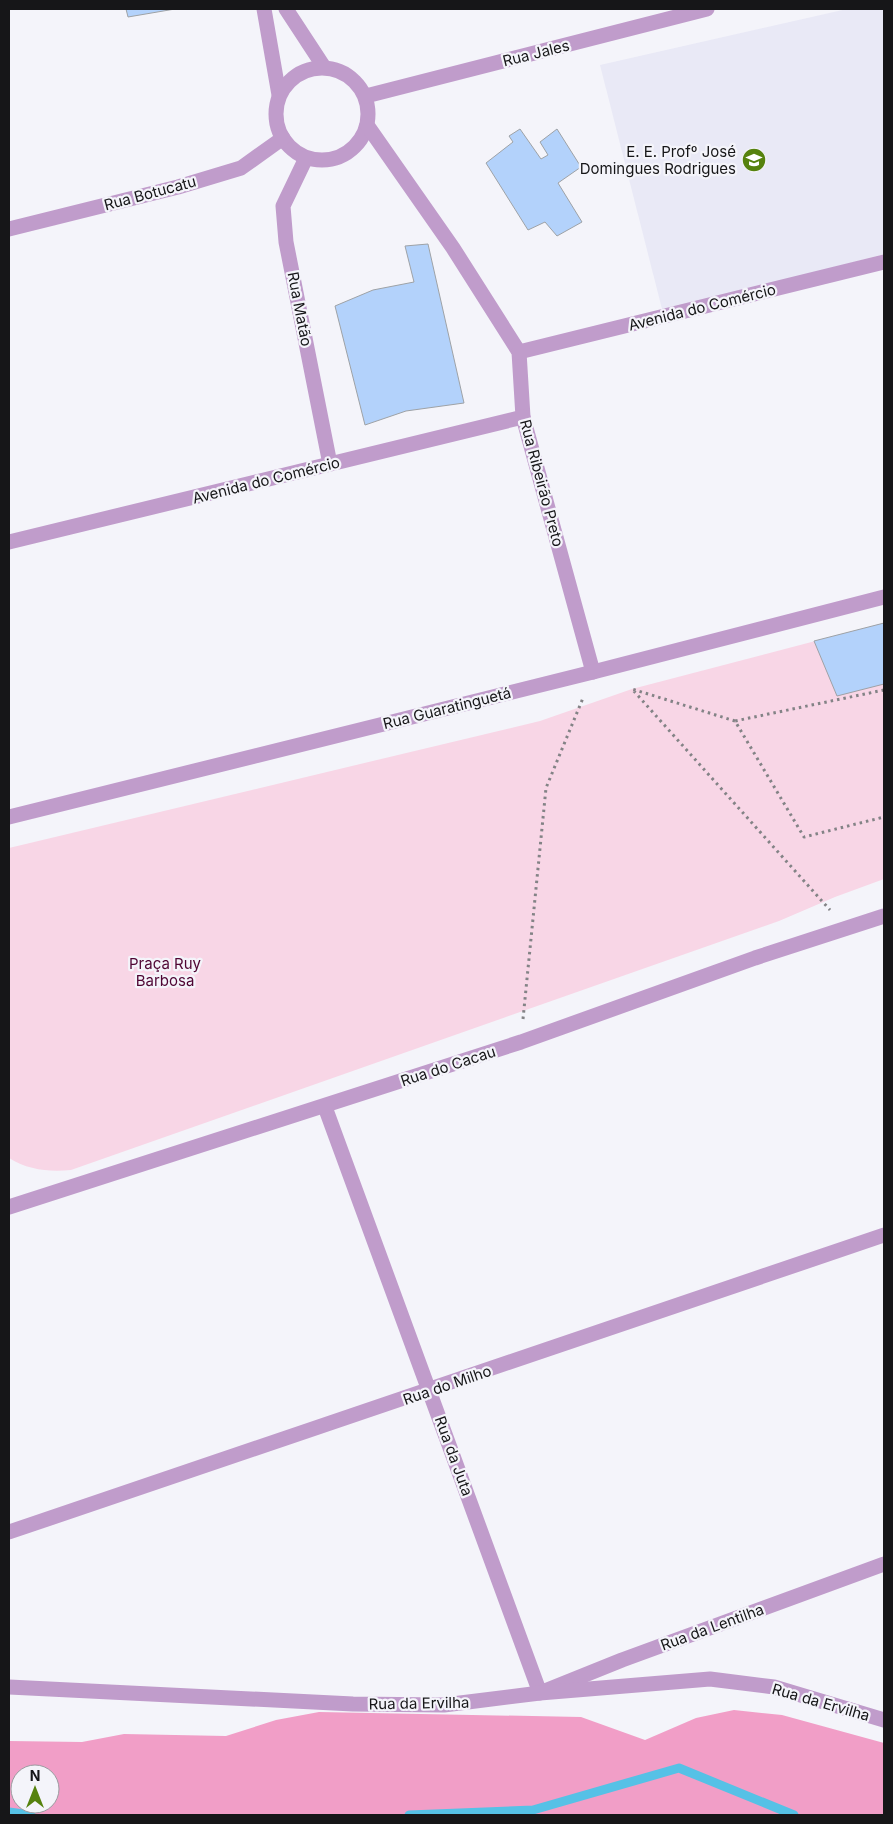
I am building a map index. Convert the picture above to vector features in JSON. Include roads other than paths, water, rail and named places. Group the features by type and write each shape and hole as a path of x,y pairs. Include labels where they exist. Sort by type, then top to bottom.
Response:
{"street":[{"path":"264,9 279,95"},
{"path":"286,9 324,67"},
{"name":"Rua Jales","path":"366,96 707,9"},
{"path":"324,67 337,70 349,76 366,96 369,110 367,125 361,139 351,150 337,158 322,160 306,158 293,150 282,138 276,124 276,108 279,95 286,84 297,75 310,69 324,67"},
{"name":"Rua Ribeirão Preto","path":"367,125 454,248 519,352 523,417 593,672"},
{"name":"Rua Botucatu","path":"9,229 178,187 242,168 282,138"},
{"name":"Rua Matão","path":"306,158 283,206 286,242 330,464"},
{"name":"Avenida do Comércio","path":"519,352 884,262"},
{"name":"Avenida do Comércio","path":"9,542 523,417"},
{"name":"Rua Guaratinguetá","path":"9,817 593,672 884,597"},
{"name":"Rua do Cacau","path":"9,1207 521,1042 884,916"},
{"name":"Rua da Juta","path":"324,1107 430,1390 540,1694"},
{"name":"Rua do Milho","path":"9,1532 884,1235"},
{"name":"Rua da Lentilha","path":"540,1694 622,1660 884,1564"},
{"name":"Rua da Ervilha","path":"9,1687 353,1704 444,1705 540,1694 710,1679 774,1687 884,1720"}],"waterway":[{"path":"409,1815 533,1810 679,1768 794,1815"},
{"path":"9,1812 31,1815"}],"place":[{"name":"E. E. Profº José Domingues Rodrigues","path":"754,160"}],"park label":[{"name":"Praça Ruy Barbosa","path":"165,972"}]}
